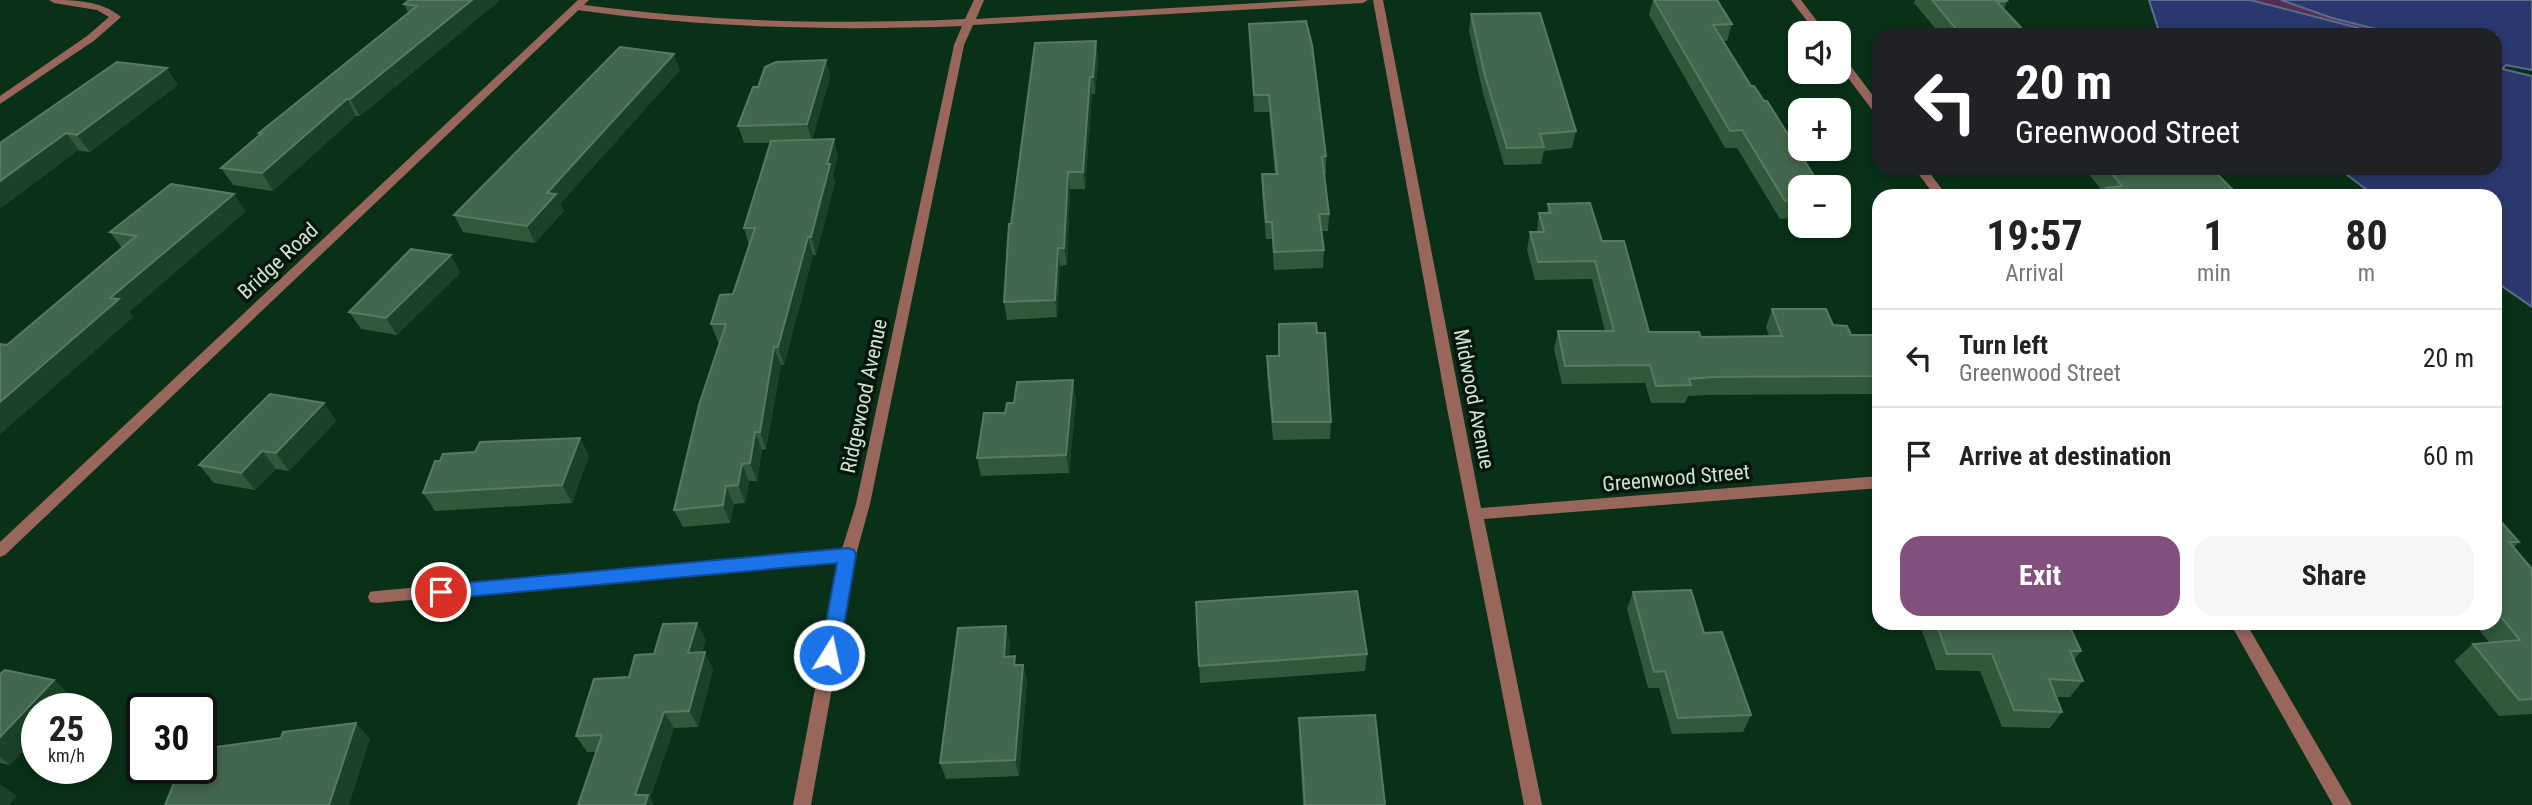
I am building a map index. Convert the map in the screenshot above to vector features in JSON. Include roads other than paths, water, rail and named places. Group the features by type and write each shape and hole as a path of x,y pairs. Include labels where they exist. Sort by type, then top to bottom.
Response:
{"street":[{"path":"0,101 92,38 116,17 100,7 54,0"},
{"name":"Ridgewood Avenue","path":"802,805 848,555 863,503 959,45 979,0"},
{"path":"581,3 704,23 823,26 967,23 1363,0"},
{"name":"Midwood Avenue","path":"1378,0 1533,805"},
{"path":"1796,0 1812,21"},
{"name":"Bridge Road","path":"0,551 581,3"},
{"path":"1851,74 1872,102"},
{"name":"Greenwood Street","path":"1476,514 1872,483"},
{"path":"376,597 848,555"},
{"path":"2242,630 2343,805"}],"water":[{"path":"2149,0 2250,0 2359,28 2158,28"},
{"path":"2281,0 2532,0 2532,70 2506,65 2502,69 2502,28 2372,28 2332,18"},
{"path":"2502,69 2532,76 2532,307 2502,286 2502,189 2366,189 2347,175 2502,175"}]}
